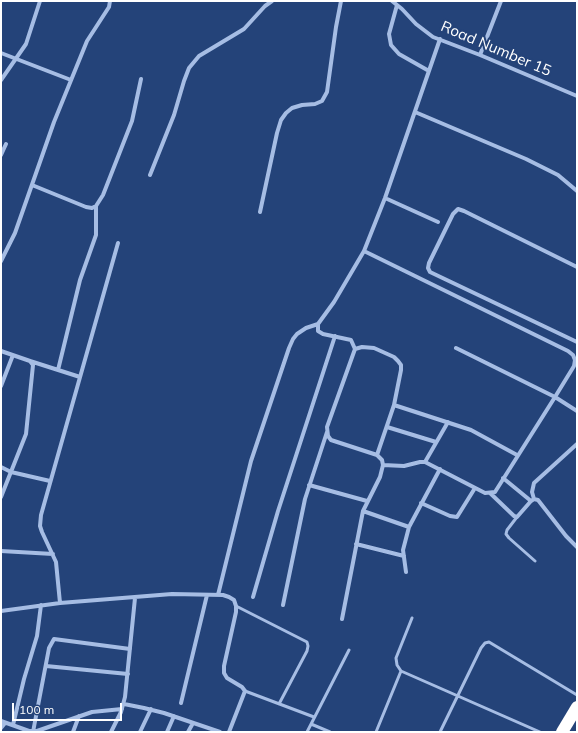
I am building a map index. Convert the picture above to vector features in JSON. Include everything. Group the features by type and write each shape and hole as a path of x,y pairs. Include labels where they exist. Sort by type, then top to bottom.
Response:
{"highway":[{"path":"562,732 577,707"}],"street":[{"path":"1,80 26,44 40,1"},
{"path":"1,261 15,233 54,122 87,41 109,7 110,1"},
{"path":"150,175 174,115 189,68 199,56 244,29 265,6 272,1"},
{"path":"260,212 281,120 292,108 302,105 315,104 322,101 327,92 336,27 342,1"},
{"name":"Road Number 15","path":"392,1 433,37 577,96"},
{"path":"480,55 501,1"},
{"path":"397,5 389,34 391,45 399,54 429,71"},
{"path":"218,595 251,462 289,348 297,334 306,328 318,324 334,302 364,251 385,198 440,39"},
{"path":"1,53 71,80"},
{"path":"58,370 80,280 96,235 96,206 103,195 130,127 136,110 141,79"},
{"path":"415,112 526,159 558,175 577,191"},
{"path":"1,155 6,144"},
{"path":"32,185 86,207 92,208 96,206"},
{"path":"385,198 438,222"},
{"path":"577,267 464,211 458,210 453,214 429,262 428,268 430,272 577,342"},
{"path":"60,603 56,562 40,526 41,515 118,243"},
{"path":"364,251 573,355 575,360 574,366 495,492 485,493 425,462 404,466 383,465"},
{"path":"284,605 309,484 355,349 351,340 323,334 318,331 318,324"},
{"path":"253,597 278,511 335,336"},
{"path":"355,349 362,347 374,348 394,357 401,365 394,405 388,427 377,455"},
{"path":"456,348 555,397 577,411"},
{"path":"1,351 80,377"},
{"path":"1,386 13,355"},
{"path":"1,497 24,442 28,425 33,365 30,361"},
{"path":"394,405 471,430 517,455"},
{"path":"425,462 448,422"},
{"path":"388,427 436,442"},
{"path":"327,431 331,440 377,455 382,460 383,465 380,477 363,511 342,619"},
{"path":"533,500 532,492 534,483 577,444"},
{"path":"1,468 11,472 50,481"},
{"path":"406,572 403,550 409,527 440,469"},
{"path":"503,478 533,500 541,503 577,548"},
{"path":"309,484 367,502"},
{"path":"421,503 450,516 457,517 475,488"},
{"path":"490,493 514,516 517,517 533,500"},
{"path":"363,511 409,527"},
{"path":"356,544 404,556"},
{"path":"1,551 53,554"},
{"path":"1,610 60,603 172,594 218,595 230,597 234,600 236,612 224,666 224,673 227,678 242,687 245,691 229,732"},
{"path":"181,703 207,595"},
{"path":"111,732 123,706 128,674 135,598"},
{"path":"12,726 37,636 41,605"},
{"path":"33,731 49,648 54,639 130,649"},
{"path":"46,666 128,674"},
{"path":"1,728 3,722 12,726 33,731 47,728 100,710 123,706 151,709 220,732"},
{"path":"140,732 151,709"},
{"path":"73,732 79,716"},
{"path":"167,732 174,716"},
{"path":"188,732 192,723"}],"lane":[{"path":"517,517 507,530 506,534 535,561"},
{"path":"236,606 307,642 307,651 279,704"},
{"path":"412,618 396,658 397,665 401,671 540,732"},
{"path":"440,732 481,648 485,643 489,642 577,695"},
{"path":"306,732 349,650"},
{"path":"376,732 401,671"},
{"path":"245,691 314,718"},
{"path":"311,724 330,732"}]}
